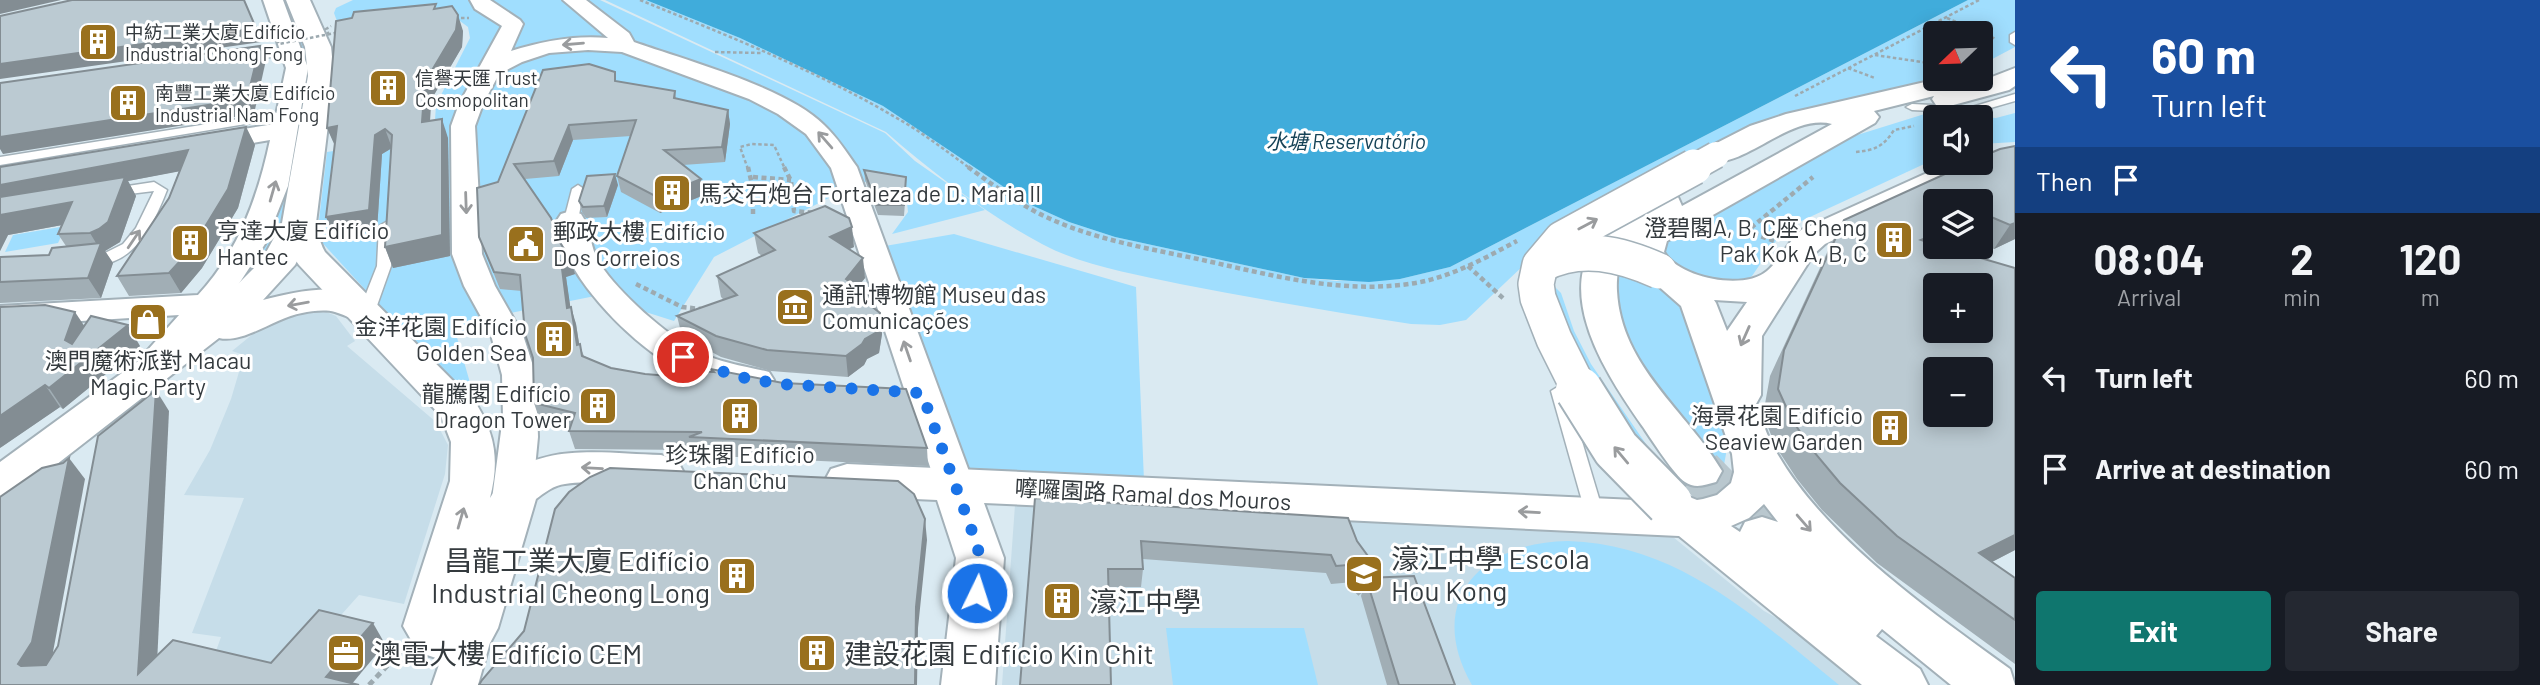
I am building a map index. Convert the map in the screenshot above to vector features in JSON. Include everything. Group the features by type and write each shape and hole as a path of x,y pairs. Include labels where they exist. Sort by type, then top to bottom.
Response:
{"main road":[{"path":"298,0 321,59 321,76 299,223 300,239 311,258 456,406 471,434 474,457 472,481 429,626 433,636 455,638 472,628 512,499 532,479 561,468 701,473"},
{"path":"1993,64 2011,48"},
{"path":"1534,252 1547,252 1562,239 1760,132 1796,120 1855,113 1918,116 1958,97 2015,76"},
{"path":"1700,471 1655,413 1608,337 1598,304 1598,274 1602,261 1616,238 1639,219 1779,141 1855,113 1930,91"},
{"path":"1855,113 1787,159 1650,238 1646,251 1662,272 1695,299 1746,434 1778,491 1824,546 1888,606 1991,685"},
{"path":"1534,252 1549,260 1561,255 1593,253 1623,258 1704,287 1740,291 1763,288 1778,260 1799,250 1814,237 1943,175"},
{"path":"0,485 67,445 128,388 226,316 259,286 287,250 299,223"},
{"path":"1534,252 1535,287 1539,308 1600,426 1635,472 1679,511 1901,685"},
{"path":"1746,434 1741,343 1778,260"},
{"path":"164,362 246,320 281,307 327,301 349,304 365,313"},
{"name":"嚤囉園路 Ramal dos Mouros","path":"812,478 1595,515 1728,509 1750,491 1756,473 1746,434"},
{"path":"955,485 980,558 968,685"},
{"path":"1762,536 1843,607 1946,685"}],"street":[{"path":"273,0 311,38"},
{"path":"573,0 621,38 625,46"},
{"path":"474,9 482,5 513,24 463,126 467,254 477,285 506,334 520,375 522,399 512,499"},
{"path":"226,58 311,38"},
{"path":"67,445 210,304 236,267 265,214 274,186 298,68 311,38"},
{"path":"490,70 514,57 547,47 588,43 625,46 772,101 802,119 827,141 844,167 909,392 955,485"},
{"path":"0,177 287,122"},
{"path":"575,204 574,243 589,272 658,338 683,357 715,370 792,386"},
{"path":"0,316 210,304"},
{"path":"454,685 472,628"}],"lane":[{"path":"2011,48 2015,36"},
{"path":"1918,116 1973,110 2015,97"},
{"path":"0,161 287,122"},
{"path":"78,260 104,259 128,249 152,213 162,190 158,186 148,186 94,195"},
{"path":"365,313 384,266 387,216"},
{"path":"1553,369 1595,515"},
{"path":"67,445 103,431 112,408 128,388"}],"path":[{"path":"640,0 736,38 878,107 1027,206 1066,225 1113,240 1311,283 1376,287 1426,281 1534,252"},
{"path":"1787,100 1979,0"},
{"path":"453,20 474,9"},
{"path":"1946,17 2011,48"},
{"path":"311,38 279,44 351,31"},
{"path":"1874,55 1923,62"},
{"path":"1850,154 1874,150 1885,144 1894,130 1918,116"},
{"path":"753,217 753,177 740,147 774,145 792,181 794,211 820,213 813,222"},
{"path":"1778,260 1747,231 1783,199 1823,170"},
{"path":"753,177 792,181"},
{"path":"626,282 658,292 673,305 685,309 710,306"},
{"path":"1349,582 1366,600"}],"shaded area":[{"path":"281,0 285,0 312,64 285,227 266,259 219,303 306,65"},
{"path":"353,0 600,0 885,133 915,161 985,210 892,234 908,212 906,193 886,178 856,184 714,257 674,321 595,296 501,315 456,334 479,414 317,237 327,152 434,135 436,105 470,38 468,27 456,18 338,24 334,13 336,8"},
{"path":"605,0 646,0 740,38 883,106 1029,204 1069,222 1115,237 1304,278 1337,281 1400,279 1450,267 1923,23 1923,83 1802,111 1545,245 1466,320 1440,325 1411,324 1238,295 1092,264 1042,244 980,206 941,178 886,132"},
{"path":"1968,0 2015,0 2015,47 1993,59 1993,21 1927,21"},
{"path":"2015,113 2015,142 1993,143 1993,118"},
{"path":"1923,114 1923,165 1784,229 1752,276 1741,281 1718,283 1664,261 1661,241 1679,229 1854,136"},
{"path":"66,226 58,243 5,252 13,235"},
{"path":"954,234 1136,287 1144,481 961,472 885,246"},
{"path":"1621,261 1642,268 1692,312 1724,436 1726,454 1723,470 1680,419 1641,365 1620,327 1614,279"},
{"path":"1550,282 1561,293 1574,331 1591,364 1648,447 1647,465 1556,317"},
{"path":"305,310 324,311 336,316 355,341 347,346 436,422 448,445 445,474 404,604 359,595 290,672 216,651 221,637 192,633 244,498 184,495 210,450 231,399 244,355 232,351 264,325"},
{"name":"濠江中學 Escola Hou Kong","path":"1015,505 1673,537 1764,611 1824,644 1875,685 1002,685"},
{"path":"1568,541 1608,545 1646,555 1681,570 1746,611 1839,685 1472,685 1459,655 1455,627 1458,603 1469,582 1487,565 1510,552 1537,544"},
{"path":"1166,628 1304,628 1318,685 1173,685"}],"water":[{"name":"水塘 Reservatório","path":"646,0 1968,0 1450,267 1400,279 1369,282 1304,278 1115,237 1069,222 1029,204 883,106 740,38"}],"building":[{"path":"72,0 244,0 256,28 0,64 0,16"},
{"path":"436,4 434,9 452,6 458,15 456,30 425,82 422,122 442,119 442,235 385,247 392,135 385,129 375,135 369,210 326,217 337,126 327,128 336,21 352,18 354,12"},
{"name":"南豐工業大廈 Edifício Industrial Nam Fong","path":"260,46 247,99 0,137 0,83"},
{"path":"589,64 615,72 615,81 675,91 674,98 728,110 722,147 664,150 701,179 657,197 617,176 636,120 569,125 554,161 514,164 551,218 559,241 570,258 561,261 567,308 571,307 577,345 580,344 582,356 611,368 645,374 669,376 672,369 714,372 711,369 783,383 906,389 927,448 689,437 702,432 569,431 575,413 534,403 533,358 525,334 520,275 494,272 479,237 477,188 498,182 543,70"},
{"path":"246,127 228,189 192,248 169,273 117,276 169,198 188,150 0,185 0,167"},
{"name":"海景花園 Edifício Seaview Garden","path":"2015,146 2015,223 2010,225 1993,218 1993,189 1923,189 1921,240 1923,259 1984,259 2015,268 2015,535 1979,553 2015,578 2015,620 1897,536 1840,483 1792,420 1778,389 1784,350 1844,220 1943,175 1993,175 1993,152"},
{"path":"864,170 906,177 904,205 877,205"},
{"path":"615,174 604,206 583,207 579,201 587,176"},
{"path":"125,177 108,222 90,233 58,234 72,202 0,215 0,197"},
{"name":"通訊博物館 Museu das Comunicações","path":"825,206 849,218 852,227 830,237 863,258 846,279 871,297 865,301 880,313 877,332 846,356 767,350 716,336 677,316 737,295 717,276 775,250 754,233"},
{"path":"101,243 88,278 0,282 0,257 49,255 52,248"},
{"path":"45,305 75,312 65,340 72,344 91,316 128,325 49,388 45,385 0,416 0,307"},
{"path":"156,390 138,674 173,640 271,663 319,610 373,623 326,677 359,685 0,685 0,497 42,468 63,463 69,458 32,642 18,664 46,665 58,646 98,436"},
{"name":"昌龍工業大廈 Edifício Industrial Cheong Long","path":"610,468 898,481 914,494 925,519 916,607 915,685 479,685 524,631 555,509 569,492 590,477"},
{"name":"濠江中學","path":"1035,498 1348,518 1357,541 1373,563 1336,566 1331,555 1141,541 1143,569 1108,569 1111,685 1020,685"},
{"path":"1414,576 1455,685 1399,685 1366,578"}],"tunnel":[{"path":"1700,471 1762,535"}],"place":[{"name":"中紡工業大廈 Edifício Industrial Chong Fong","path":"98,42"},
{"name":"信譽天匯 Trust Cosmopolitan","path":"388,88"},
{"name":"南豐工業大廈 Edifício Industrial Nam Fong","path":"128,103"},
{"name":"馬交石炮台 Fortaleza de D. Maria II","path":"672,193"},
{"name":"澄碧閣A, B, C座 Cheng Pak Kok A, B, C","path":"1894,240"},
{"name":"亨達大廈 Edifício Hantec","path":"190,243"},
{"name":"郵政大樓 Edifício Dos Correios","path":"526,244"},
{"name":"通訊博物館 Museu das Comunicações","path":"795,307"},
{"name":"澳門魔術派對 Macau Magic Party","path":"148,322"},
{"name":"金洋花園 Edifício Golden Sea","path":"554,339"},
{"name":"龍騰閣 Edifício Dragon Tower","path":"598,406"},
{"name":"珍珠閣 Edifício Chan Chu","path":"740,416"},
{"name":"海景花園 Edifício Seaview Garden","path":"1890,428"},
{"name":"濠江中學 Escola Hou Kong","path":"1364,574"},
{"name":"昌龍工業大廈 Edifício Industrial Cheong Long","path":"737,576"},
{"name":"濠江中學","path":"1062,601"},
{"name":"澳電大樓 Edifício CEM","path":"346,653"},
{"name":"建設花園 Edifício Kin Chit","path":"817,653"}],"route":[{"path":"683,357 735,376 779,384 922,393 977,545 980,570 977,593"}]}
